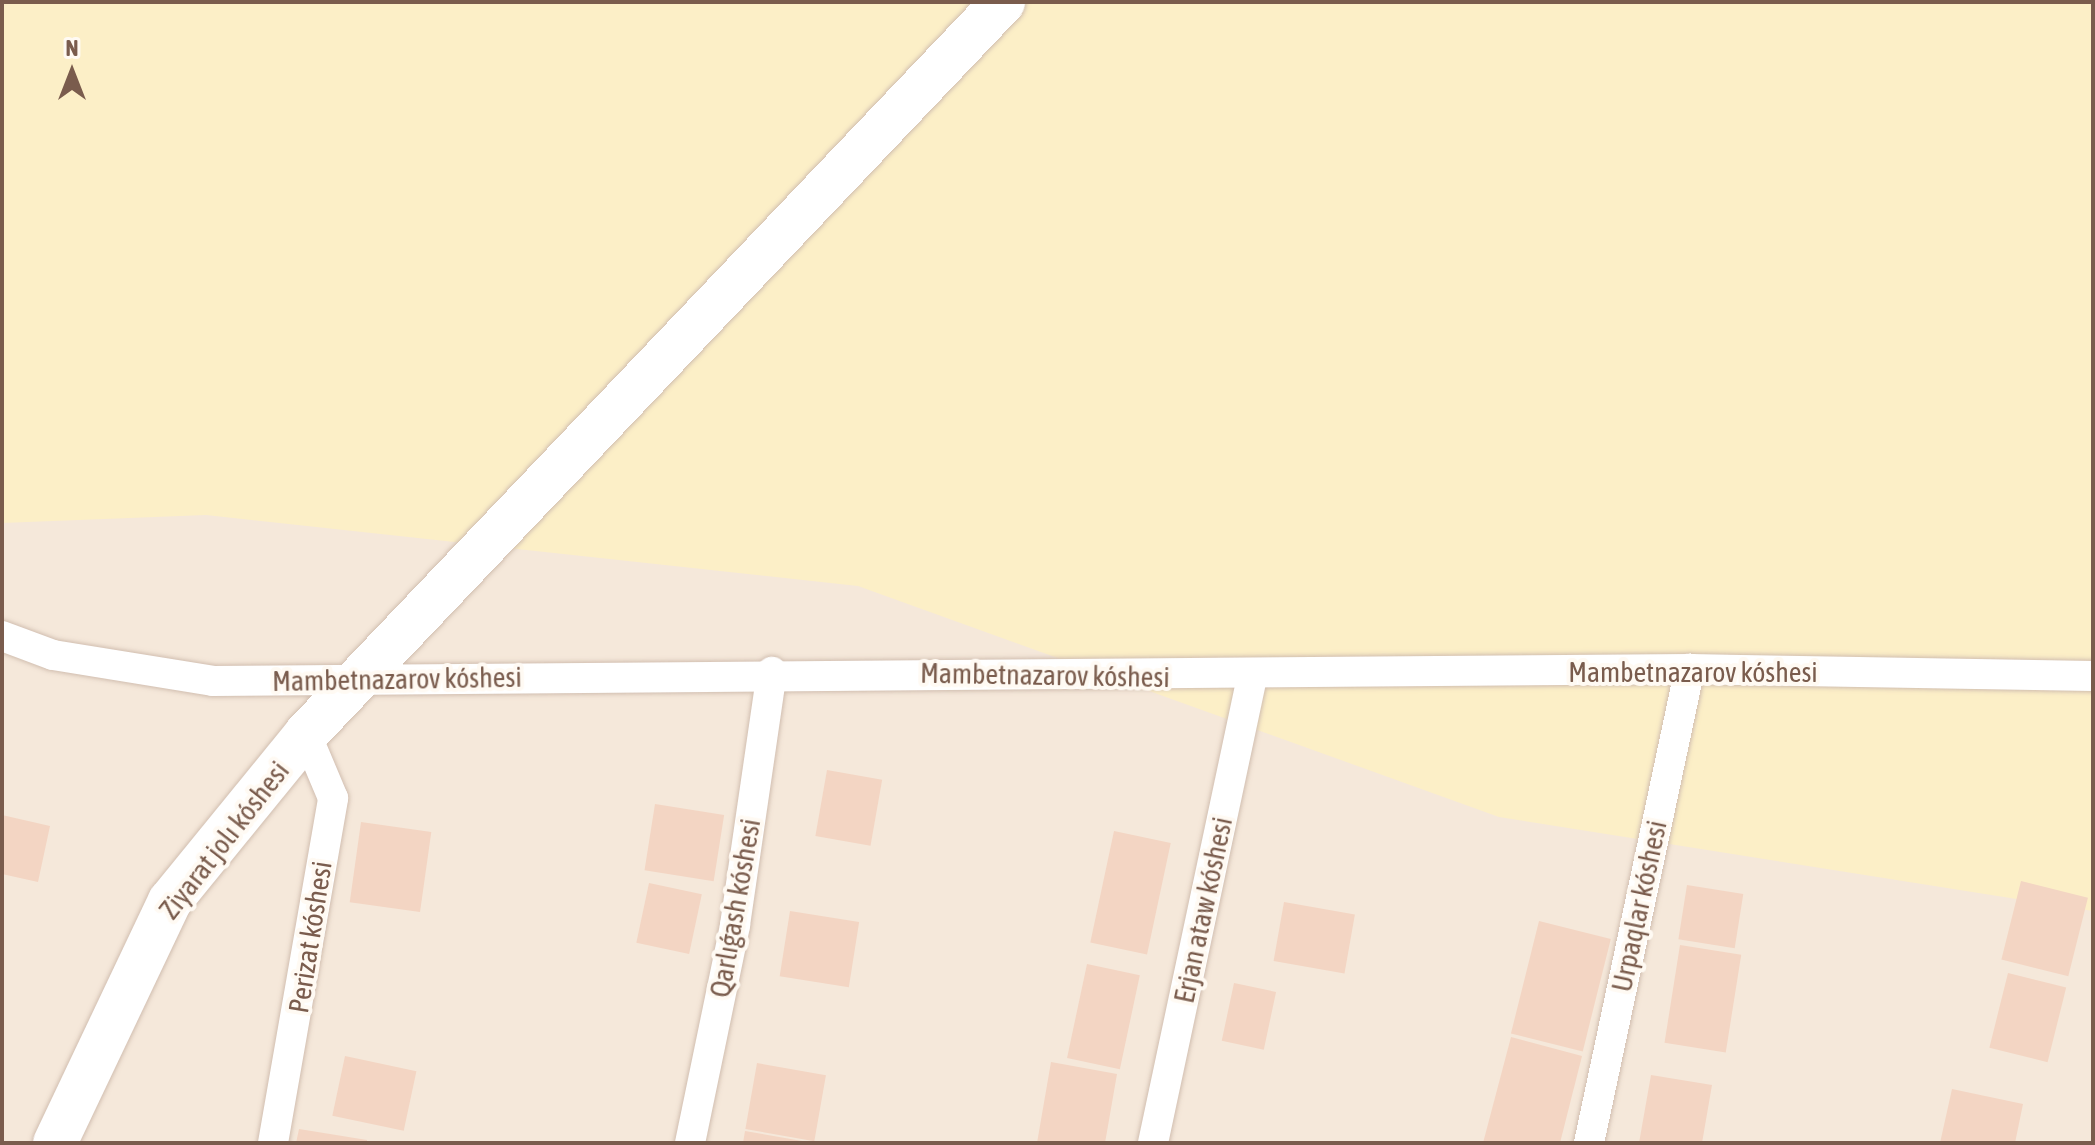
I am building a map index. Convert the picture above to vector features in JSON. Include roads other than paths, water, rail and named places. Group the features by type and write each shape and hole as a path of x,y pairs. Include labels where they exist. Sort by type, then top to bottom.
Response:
{"street":[{"name":"Ziyarat jolı kóshesi","path":"55,1143 170,901 306,734 352,681 1003,2"},
{"name":"Mambetnazarov kóshesi","path":"2,636 53,655 213,681 772,672 1252,677 1690,669 2093,676"},
{"name":"Urpaqlar kóshesi","path":"1589,1143 1690,669"},
{"name":"Qarlıǵash kóshesi","path":"690,1143 735,925 772,672"},
{"name":"Erjan ataw kóshesi","path":"1153,1143 1252,677"},
{"name":"Perizat kóshesi","path":"273,1143 333,798 306,734"}]}
